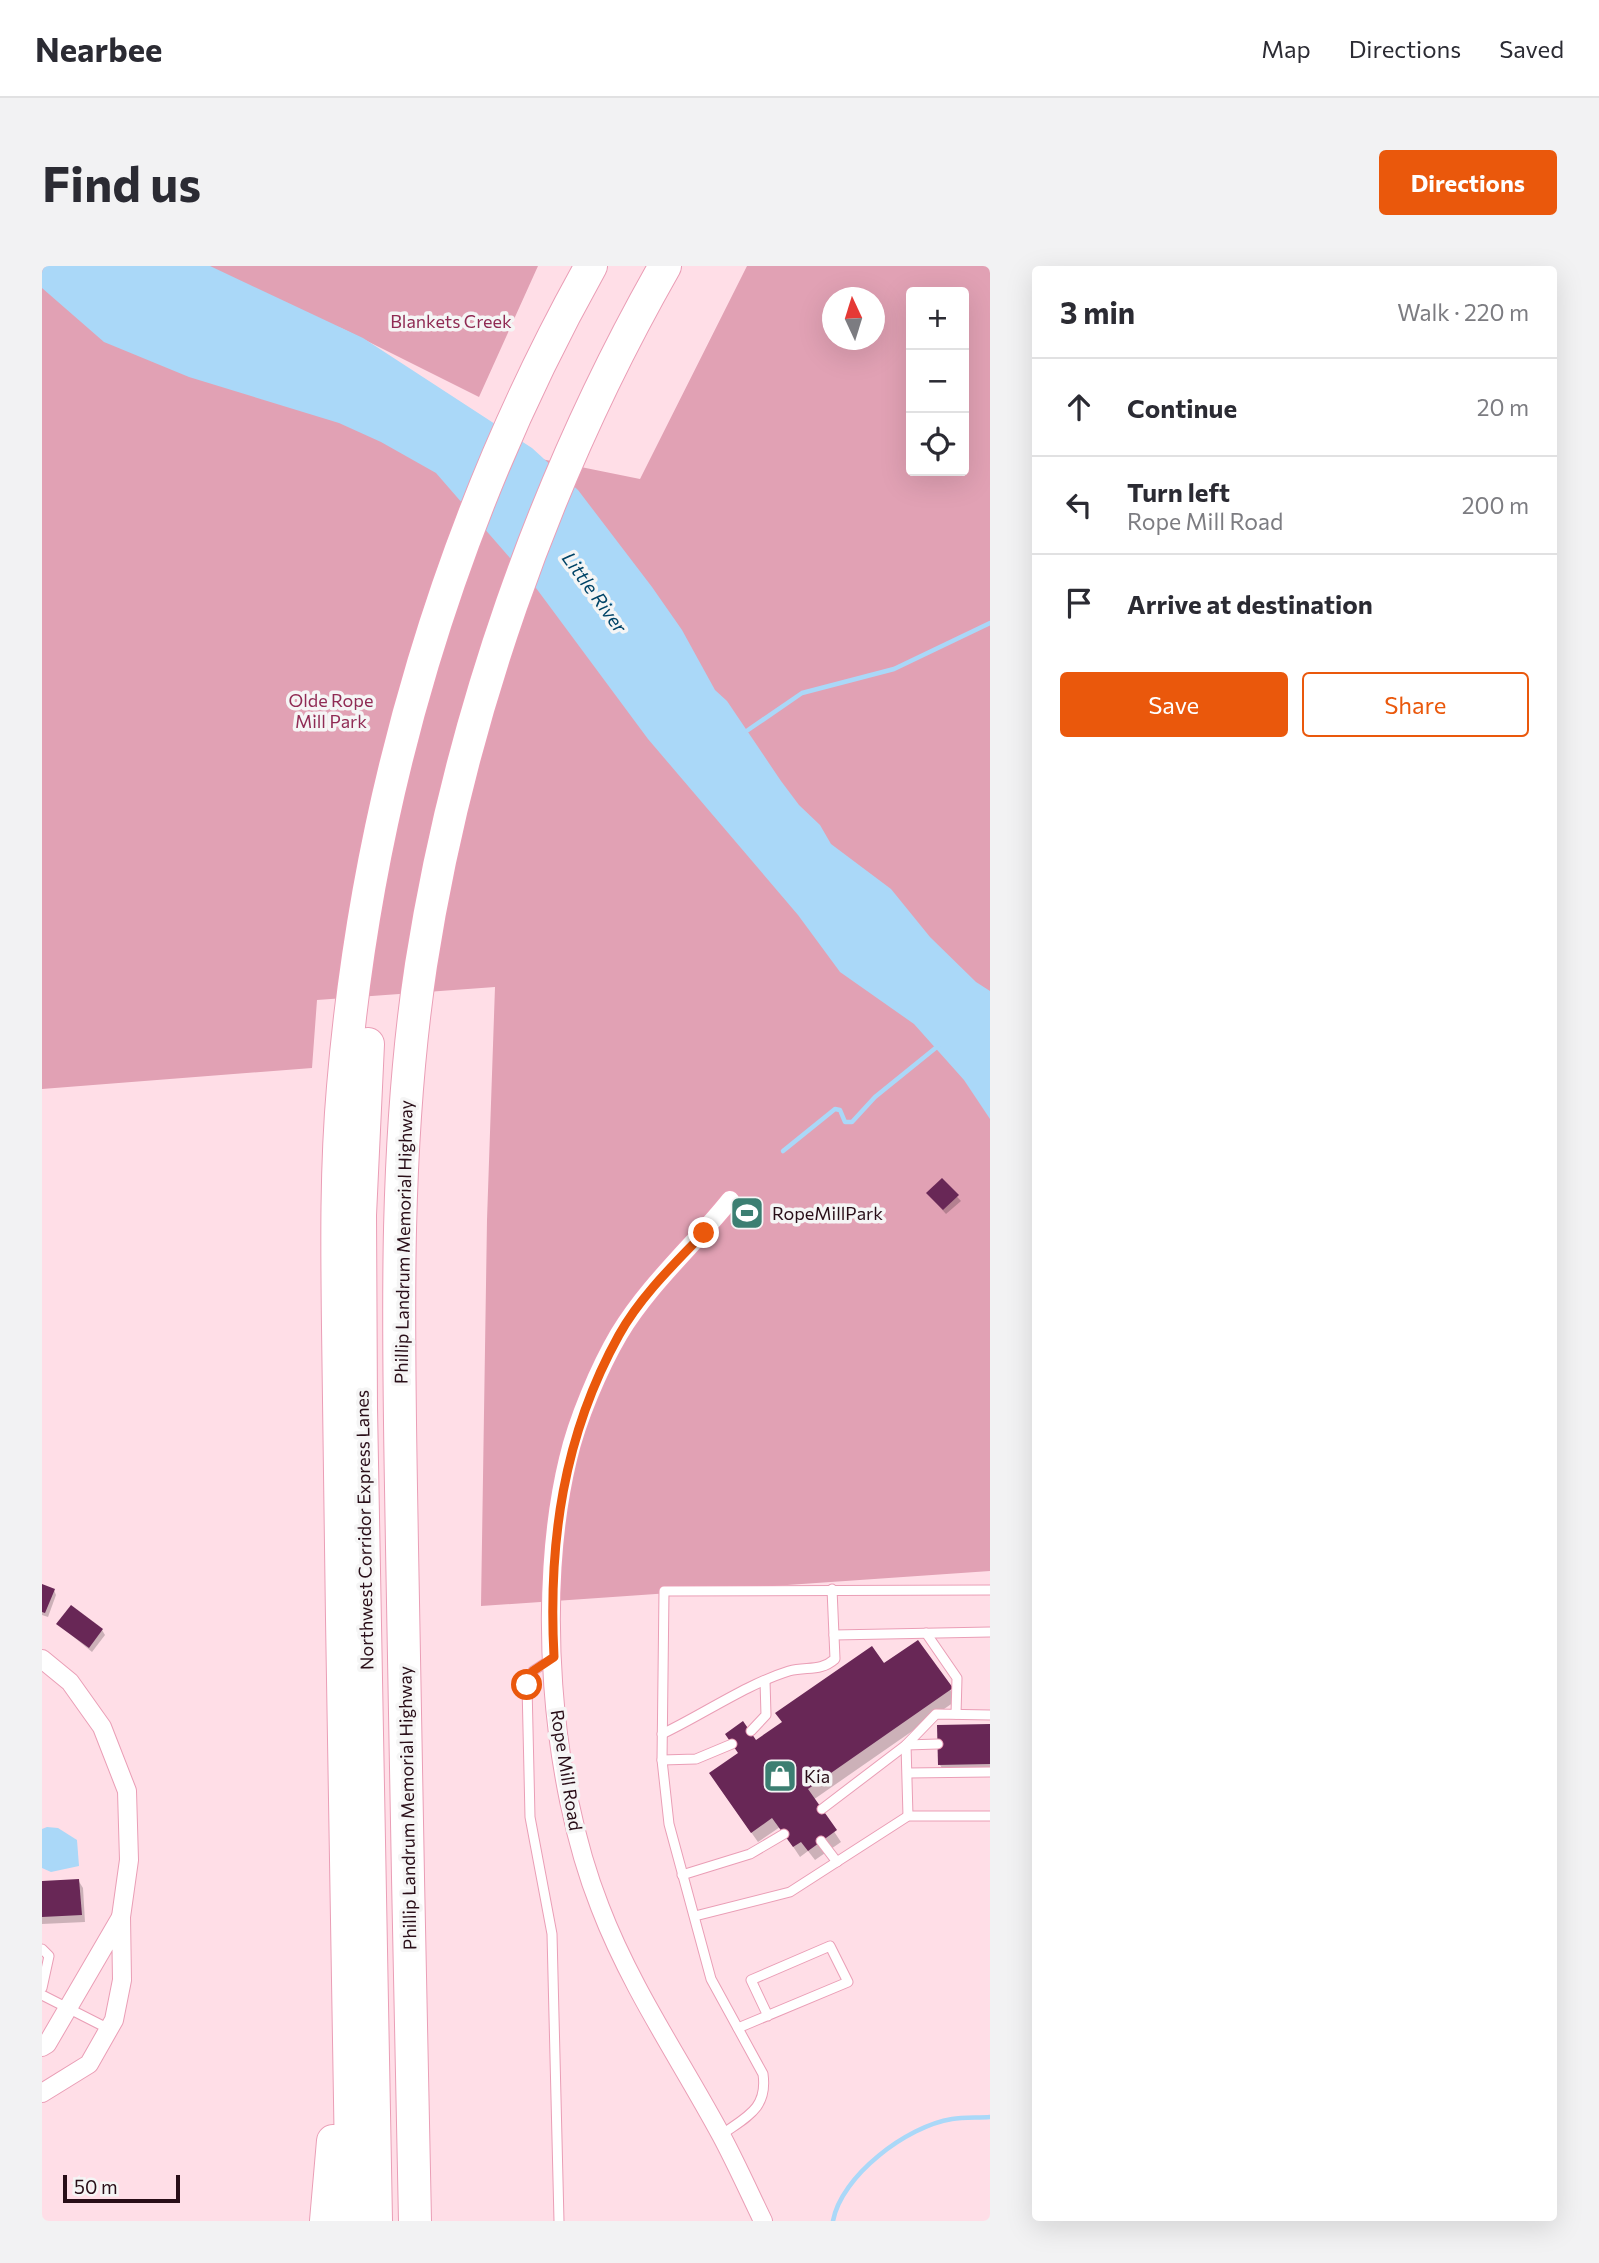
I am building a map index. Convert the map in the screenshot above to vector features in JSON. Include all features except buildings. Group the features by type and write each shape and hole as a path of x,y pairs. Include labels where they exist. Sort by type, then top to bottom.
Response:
{"highway":[{"path":"352,2221 337,1205 348,1034 362,932 379,840 428,644 488,478 556,327 590,266"},
{"name":"Phillip Landrum Memorial Highway","path":"415,2221 399,1384 404,1133 421,965 448,826 469,745 516,591 583,427 665,266"},
{"name":"Northwest Corridor Express Lanes","path":"376,2221 360,1215 365,1079 379,934 379,840"},
{"path":"326,2221 349,2011"},
{"path":"412,2071 429,2221"}],"street":[{"name":"Rope Mill Road","path":"730,1200 664,1275 619,1334 587,1403 568,1457 559,1510 551,1599 558,1727 572,1823 599,1906 634,1986 721,2135 763,2221"},
{"path":"42,1659 70,1682 102,1727 127,1791 129,1860 121,1917 122,1980 114,2020 89,2064 42,2093"},
{"path":"42,2047 47,2044 121,1917"}],"lane":[{"path":"662,1734 765,1681 791,1670 824,1668 835,1659 832,1589"},
{"path":"721,2135 758,2108 766,2090 764,2074 711,1979 669,1824 662,1760 664,1591 990,1590"},
{"path":"834,1635 990,1632"},
{"path":"926,1633 957,1678 956,1714"},
{"path":"554,1657 533,1671 527,1685 530,1817 552,1934 559,2221"},
{"path":"751,1731 766,1715 765,1681"},
{"path":"822,1809 906,1745 936,1714 990,1715"},
{"path":"662,1760 696,1759 732,1744"},
{"path":"906,1745 938,1744"},
{"path":"906,1745 908,1816"},
{"path":"908,1773 990,1772"},
{"path":"695,1916 790,1892 908,1816 990,1816"},
{"path":"682,1875 750,1854 784,1834"},
{"path":"821,1841 837,1861"},
{"path":"738,2028 768,2016 848,1982 830,1946 751,1980 768,2016"},
{"path":"42,1949 49,1956 42,1988"},
{"path":"42,1995 109,2029"}],"green space":[{"name":"Olde Rope Mill Park","path":"42,266 383,427 640,479 747,266 990,266 990,1571 481,1606 487,1220 495,987 317,1000 312,1068 42,1089"},
{"name":"Blankets Creek","path":"175,266 538,266 479,397 341,328 207,286"}],"water":[{"name":"Little River","path":"42,266 210,266 363,338 532,448 578,490 652,587 682,630 715,690 727,701 781,781 799,805 820,825 831,844 891,889 930,937 976,982 990,991 990,1119 964,1080 914,1024 840,972 798,915 648,739 536,588 436,473 381,442 339,423 189,377 104,342 42,288"},
{"path":"58,1828 77,1840 79,1866 51,1872 42,1868 42,1829"}],"waterway":[{"path":"748,730 802,693 894,669 990,623"},
{"path":"783,1151 835,1109 840,1110 845,1122 852,1122 875,1097 938,1046"},
{"path":"833,2221 849,2187 862,2171 897,2142 934,2124 957,2118 990,2117"}],"place":[{"name":"RopeMillPark","path":"747,1213"},
{"name":"Kia","path":"780,1776"}],"route":[{"path":"527,1685 533,1671 554,1657 551,1599 559,1510 568,1457 587,1403 619,1334 664,1275 704,1233"}]}
